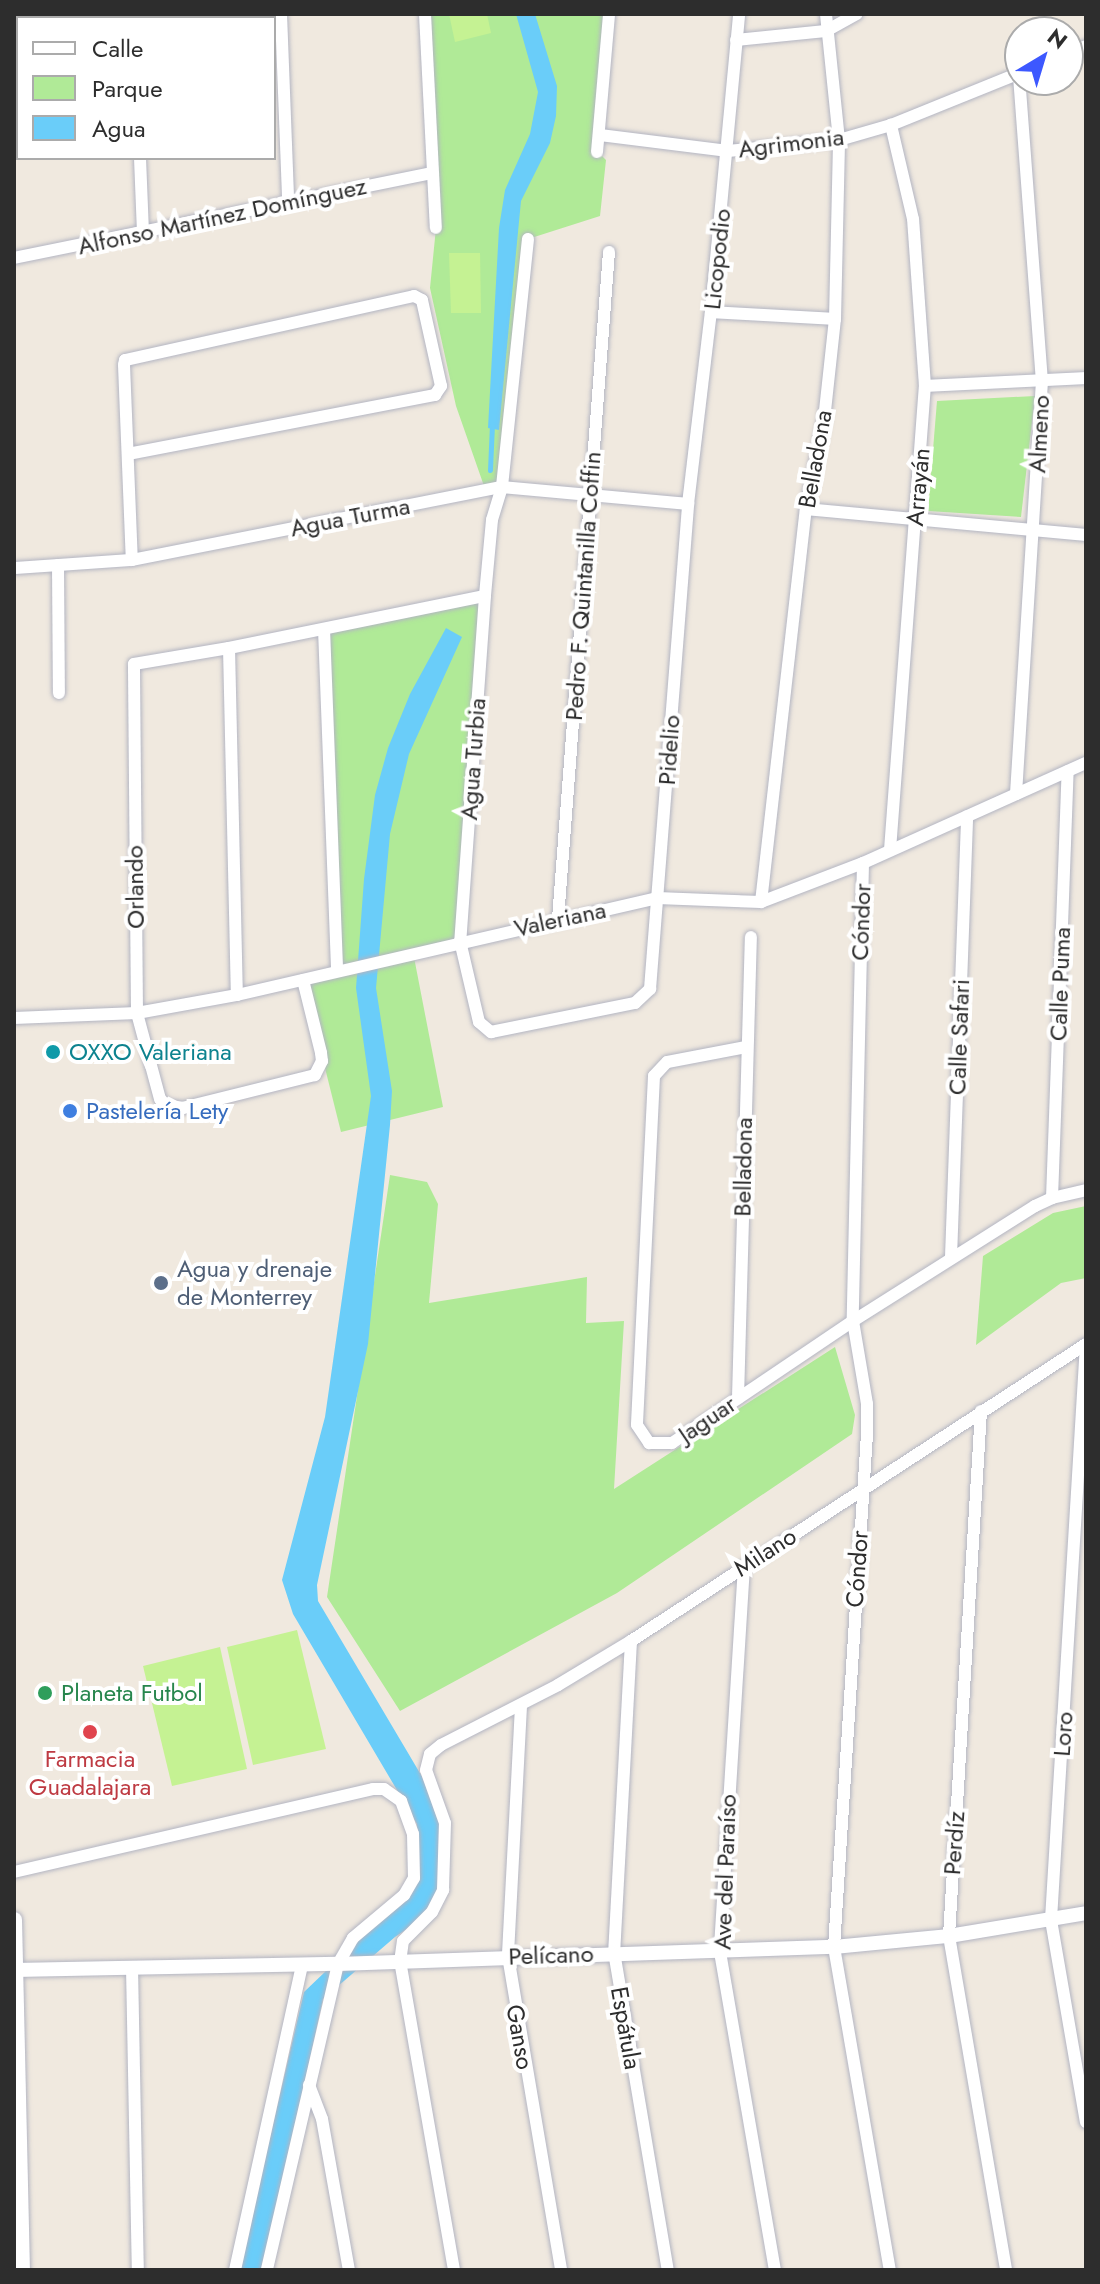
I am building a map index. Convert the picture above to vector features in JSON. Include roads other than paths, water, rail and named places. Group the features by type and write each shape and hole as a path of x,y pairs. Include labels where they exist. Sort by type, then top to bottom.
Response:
{"main road":[{"path":"14,1920 22,2270"}],"street":[{"path":"281,14 288,200"},
{"path":"425,14 436,228"},
{"path":"597,152 609,14"},
{"name":"Licopodio","path":"688,504 728,151 739,14"},
{"name":"Belladona","path":"761,902 806,509 824,420 835,319 839,140 826,14"},
{"path":"736,40 826,31 857,14"},
{"name":"Agrimonia","path":"600,135 728,151 839,140 891,125 1004,79"},
{"name":"Almeno","path":"1016,794 1042,382 1022,96"},
{"name":"Arrayán","path":"890,850 925,386 913,219 891,125"},
{"path":"140,160 143,234"},
{"name":"Alfonso Martínez Domínguez","path":"14,258 431,173"},
{"name":"Agua Turbia","path":"483,1029 460,941 492,520 502,487 528,239"},
{"name":"Pedro F. Quintanilla Coffin","path":"558,919 609,252"},
{"path":"128,454 435,395 440,390 419,296 125,360 128,454 132,560"},
{"path":"711,312 835,319"},
{"path":"925,386 1086,378"},
{"name":"Agua Turma","path":"14,568 132,560 502,487 688,504"},
{"name":"Pidelio","path":"483,1029 503,1033 635,1003 646,994 651,983 688,504"},
{"path":"806,509 1086,535"},
{"path":"58,565 59,693"},
{"path":"237,995 229,648 485,596"},
{"path":"324,629 337,971"},
{"name":"Orlando","path":"229,648 134,664 137,1013 156,1091 166,1105 183,1108 315,1075 322,1061 321,1053 303,980"},
{"name":"Valeriana","path":"14,1018 137,1013 237,995 460,941 657,898 761,902 863,863 1086,763"},
{"name":"Calle Puma","path":"1052,1198 1068,771"},
{"name":"Calle Safari","path":"951,1257 967,816"},
{"name":"Cóndor","path":"863,863 853,1321 867,1404 834,1947 890,2270"},
{"name":"Belladona","path":"738,1398 751,937"},
{"name":"Jaguar","path":"746,1047 667,1062 657,1069 637,1425 649,1443 672,1443 951,1257 1052,1198 1086,1190"},
{"name":"Milano","path":"400,1962 403,1941 432,1912 443,1890 445,1818 426,1770 428,1759 437,1748 521,1706 631,1641 1086,1344"},
{"name":"Loro","path":"1086,1344 1051,1920 1086,2122"},
{"name":"Perdíz","path":"981,1411 949,1936 1006,2270"},
{"name":"Ave del Paraíso","path":"744,1566 720,1952 775,2270"},
{"name":"Espátula","path":"631,1641 614,1952 668,2270"},
{"name":"Ganso","path":"521,1706 508,1956 561,2270"},
{"path":"14,1872 373,1789 393,1794 409,1818 414,1878 404,1895 353,1938 338,1964 267,2270"},
{"name":"Pelícano","path":"15,1970 338,1964 614,1952 720,1952 834,1947 949,1936 1086,1913"},
{"path":"400,1962 454,2270"},
{"path":"235,2270 302,1964"},
{"path":"132,1967 138,2270"},
{"path":"309,2085 322,2119 349,2270"}],"water":[{"path":"516,14 535,14 557,86 556,116 550,143 521,201 499,430 488,428 499,228 505,190 530,134 538,92"},
{"path":"446,628 462,637 409,754 390,834 376,988 392,1091 390,1125 368,1344 317,1585 318,1601 443,1812 443,1890 432,1912 395,1937 323,1999 264,2270 239,2270 304,1992 418,1883 417,1824 293,1614 282,1580 325,1417 371,1096 356,988 364,879 375,795 388,748 410,694"}],"waterway":[{"path":"490,470 492,424"}],"place":[{"name":"OXXO Valeriana","path":"53,1052"},
{"name":"Pastelería Lety","path":"70,1111"},
{"name":"Agua y drenaje de Monterrey","path":"161,1283"},
{"name":"Planeta Futbol","path":"45,1693"},
{"name":"Farmacia Guadalajara","path":"90,1732"}]}
